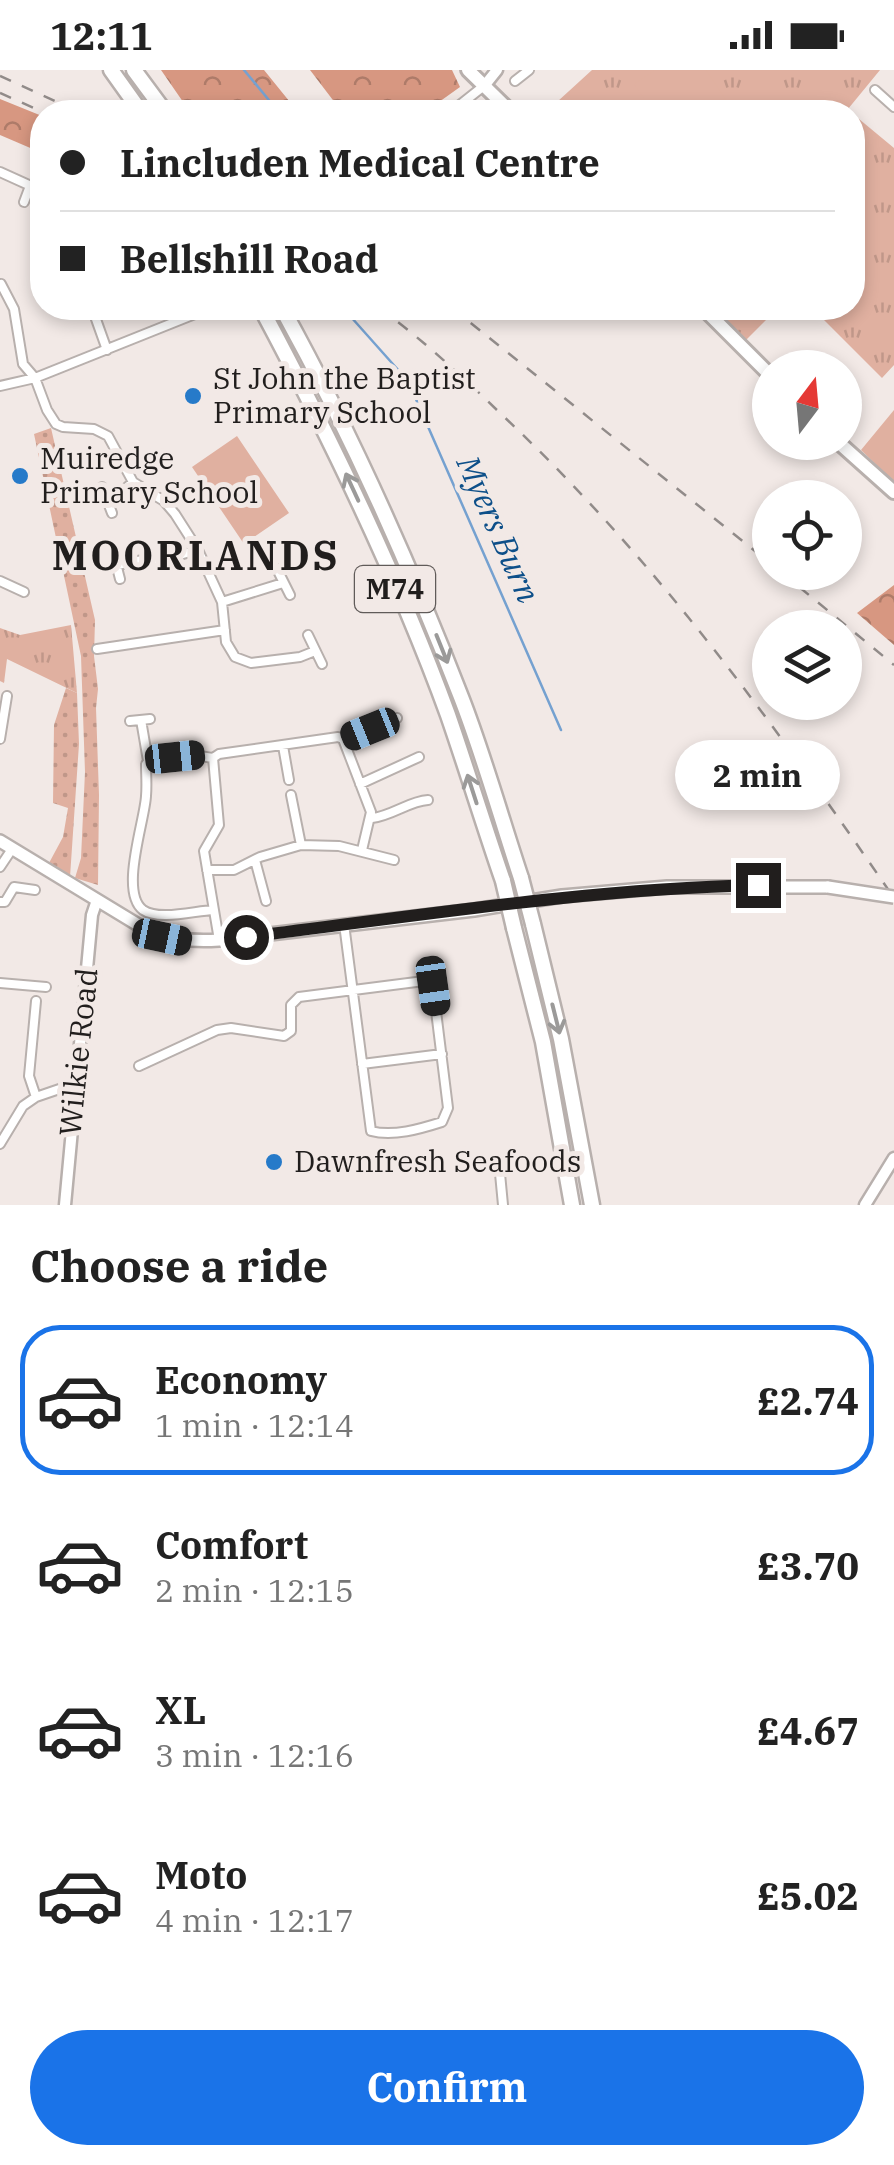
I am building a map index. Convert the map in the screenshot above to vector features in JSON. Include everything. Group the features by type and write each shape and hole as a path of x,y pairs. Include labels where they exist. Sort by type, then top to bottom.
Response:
{"highway":[{"path":"111,70 132,100"},
{"path":"134,70 156,100"},
{"name":"M74","path":"268,320 364,512 447,712 503,881 543,1042 572,1205"},
{"name":"M74","path":"289,320 329,392 384,508 462,700 533,924 561,1039 592,1205"}],"main road":[{"path":"468,70 499,100"},
{"path":"716,320 752,356"},
{"path":"858,460 894,492"},
{"path":"0,841 162,937 184,941 631,890 828,886 894,897"}],"street":[{"path":"466,100 485,86 497,70"},
{"path":"515,81 525,71"},
{"path":"875,90 894,108"},
{"path":"0,172 30,186 24,202"},
{"path":"1,284 3,299 14,310 24,364 35,378 46,410 56,424 70,430 100,430 114,441 133,482 164,501 198,550 222,602 226,642 235,657 251,663 300,657 315,651"},
{"path":"96,320 108,350"},
{"path":"0,386 35,378 175,320"},
{"path":"100,430 105,418"},
{"path":"107,499 133,482"},
{"path":"102,488 112,513"},
{"path":"117,565 143,560 157,562 198,550"},
{"path":"114,552 120,579"},
{"path":"277,569 290,595"},
{"path":"0,581 24,592"},
{"path":"222,602 283,583"},
{"path":"98,649 225,630"},
{"path":"118,632 120,646"},
{"path":"308,635 322,664"},
{"path":"0,739 7,696"},
{"path":"343,740 398,718"},
{"path":"130,721 146,719 148,761 146,797 135,847 137,902 145,912 159,914 213,910"},
{"path":"148,761 198,755 213,758 338,737 343,740 372,818 362,850"},
{"path":"282,746 289,780"},
{"path":"360,784 418,757"},
{"path":"213,758 219,825 204,851 218,940"},
{"path":"291,796 301,845"},
{"path":"372,818 428,800"},
{"path":"207,870 234,870 301,845 362,850 394,860"},
{"path":"0,867 12,849"},
{"path":"255,860 269,894"},
{"path":"0,902 6,902 14,887 35,890"},
{"name":"Wilkie Road","path":"65,1205 74,1084 92,915 97,900"},
{"path":"139,1066 216,1030 231,1028 284,1036 291,1030 294,1000 353,991 430,982 442,1054 446,1116 442,1122 381,1134 371,1130 362,1064 353,991 344,924"},
{"path":"0,983 46,987"},
{"path":"36,1001 28,1076 36,1097"},
{"path":"362,1064 442,1054"},
{"path":"0,1144 23,1106 36,1097 74,1084"},
{"path":"865,1205 894,1158"},
{"path":"499,1163 504,1205"}],"green space":[{"path":"161,70 264,70 288,100 182,100"},
{"path":"310,70 452,70 460,87 442,100 333,100"},
{"path":"592,70 880,70 855,100 559,100"},
{"path":"655,70 706,70 726,100 645,100 634,84"},
{"path":"0,99 30,111 30,148 0,135"},
{"path":"865,124 894,148 894,365 882,378 862,358 862,350 854,350 824,320 865,320"},
{"path":"723,320 766,320 745,341"},
{"path":"894,410 894,482 862,449"},
{"path":"51,428 95,620 98,885 75,878 81,858 85,772 81,656 34,434"},
{"path":"237,436 289,513 244,544 192,467"},
{"path":"894,585 894,645 862,617 861,610"},
{"path":"71,625 77,693 7,659 4,683 0,681 0,628 20,635"},
{"path":"66,688 77,693 79,744 70,877 49,863 63,837 68,808 53,803 54,725"}],"waterway":[{"name":"Myers Burn","path":"244,70 269,100"},
{"name":"Myers Burn","path":"354,320 408,381 561,730"}],"railway":[{"path":"0,76 53,100"},
{"path":"0,93 30,106"},
{"path":"394,320 471,385 610,525 758,706 894,898"},
{"path":"467,320 752,549"},
{"path":"803,590 894,665"}],"place":[{"name":"St John the Baptist Primary School","path":"193,396"},
{"name":"Muiredge Primary School","path":"20,476"},
{"name":"Dawnfresh Seafoods","path":"274,1162"}],"district":[{"name":"MOORLANDS","path":"196,556"}],"route":[{"path":"246,937 562,896 758,885"}]}
